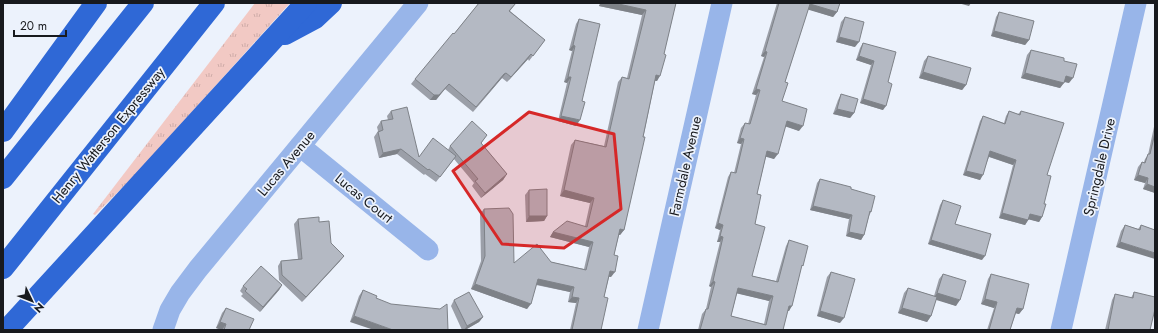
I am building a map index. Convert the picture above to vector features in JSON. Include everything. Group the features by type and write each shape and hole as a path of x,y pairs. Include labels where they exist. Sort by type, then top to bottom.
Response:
{"highway":[{"path":"3,131 96,3"},
{"path":"3,178 143,3"},
{"name":"Henry Watterson Expressway","path":"3,268 214,3"},
{"path":"7,330 306,3"},
{"path":"270,43 315,18 331,3"}],"street":[{"name":"Lucas Avenue","path":"163,330 170,310 180,293 198,269 418,3"},
{"name":"Farmdale Avenue","path":"648,330 722,3"},
{"name":"Springdale Drive","path":"1061,330 1136,3"},
{"name":"Lucas Court","path":"300,146 428,250"}],"highlighted area":[{"path":"529,112 614,134 621,209 564,248 502,244 453,171"}],"green space":[{"path":"255,3 290,3 137,173 95,215 93,214"}],"building":[{"path":"479,3 516,3 509,11 545,40 533,56 531,54 511,77 506,73 504,74 476,107 449,84 439,95 434,95 415,79"},
{"path":"614,3 676,3 664,54 666,55 660,76 656,75 643,137 645,137 624,230 620,229 614,255 618,256 615,272 610,271 604,297 608,298 601,330 572,330 579,298 572,297 574,287 538,279 531,304 475,284 485,256 484,209 509,208 513,214 514,263 537,244 551,262 586,270 593,242 553,232 567,221 587,227 594,198 564,190 575,140 606,147 622,77 629,79 646,10"},
{"path":"779,3 840,3 837,12 810,4 785,82 788,83 782,101 807,109 803,126 787,121 778,154 767,151 757,194 761,195 755,224 765,227 752,276 778,282 789,240 808,246 792,306 789,306 783,330 700,330 706,309 708,309 715,282 713,281 723,237 720,236 723,225 718,223 731,172 736,173 744,139 740,138 745,123 750,124 760,90 756,89 767,52 765,51","holes":["738,288 773,296 766,325 731,316"]},
{"path":"999,12 1034,21 1029,40 994,31"},
{"path":"845,17 864,22 859,42 839,37"},
{"path":"579,19 600,24 582,101 585,102 580,120 561,116 571,77 568,77"},
{"path":"863,43 896,52 888,82 892,84 886,106 863,99 874,61 859,56"},
{"path":"1031,50 1064,58 1064,61 1077,64 1073,78 1066,76 1064,83 1025,73"},
{"path":"928,56 971,68 966,85 923,72"},
{"path":"841,94 858,99 854,113 837,109"},
{"path":"407,107 419,157 433,138 456,156 440,177 429,169 428,170 401,149 383,153 378,132 383,130 381,121 393,119 391,111"},
{"path":"1009,111 1020,115 1021,111 1064,123 1047,175 1051,176 1042,217 1030,214 1028,220 1002,213 1016,160 990,151 983,175 966,171 983,116 1005,124"},
{"path":"472,121 487,135 481,143 507,174 485,193 475,181 478,179 450,146"},
{"path":"1155,133 1155,187 1147,184 1148,178 1138,175 1142,162 1145,163 1148,154 1150,154"},
{"path":"820,179 851,187 851,189 875,196 864,235 849,232 852,215 813,206"},
{"path":"547,189 547,216 529,216 529,190"},
{"path":"943,200 961,206 955,224 991,234 985,256 931,240"},
{"path":"319,217 319,222 329,221 331,243 344,256 306,297 282,275 281,261 302,259 298,219"},
{"path":"1125,225 1140,230 1141,225 1155,230 1155,253 1120,242"},
{"path":"261,266 282,285 263,307 245,291 247,289 243,286"},
{"path":"831,272 855,279 844,318 820,311"},
{"path":"943,274 966,281 960,300 937,293"},
{"path":"991,274 1029,284 1023,309 1017,308 1010,330 989,330 997,302 985,299"},
{"path":"908,288 937,297 931,316 902,308"},
{"path":"363,290 377,296 376,298 391,304 440,309 447,304 448,330 393,330 354,316"},
{"path":"469,292 483,317 467,326 454,300"},
{"path":"1134,292 1155,297 1155,309 1150,330 1108,330 1115,294 1133,298"},
{"path":"226,308 254,319 249,330 224,330 226,324 220,322"}]}
